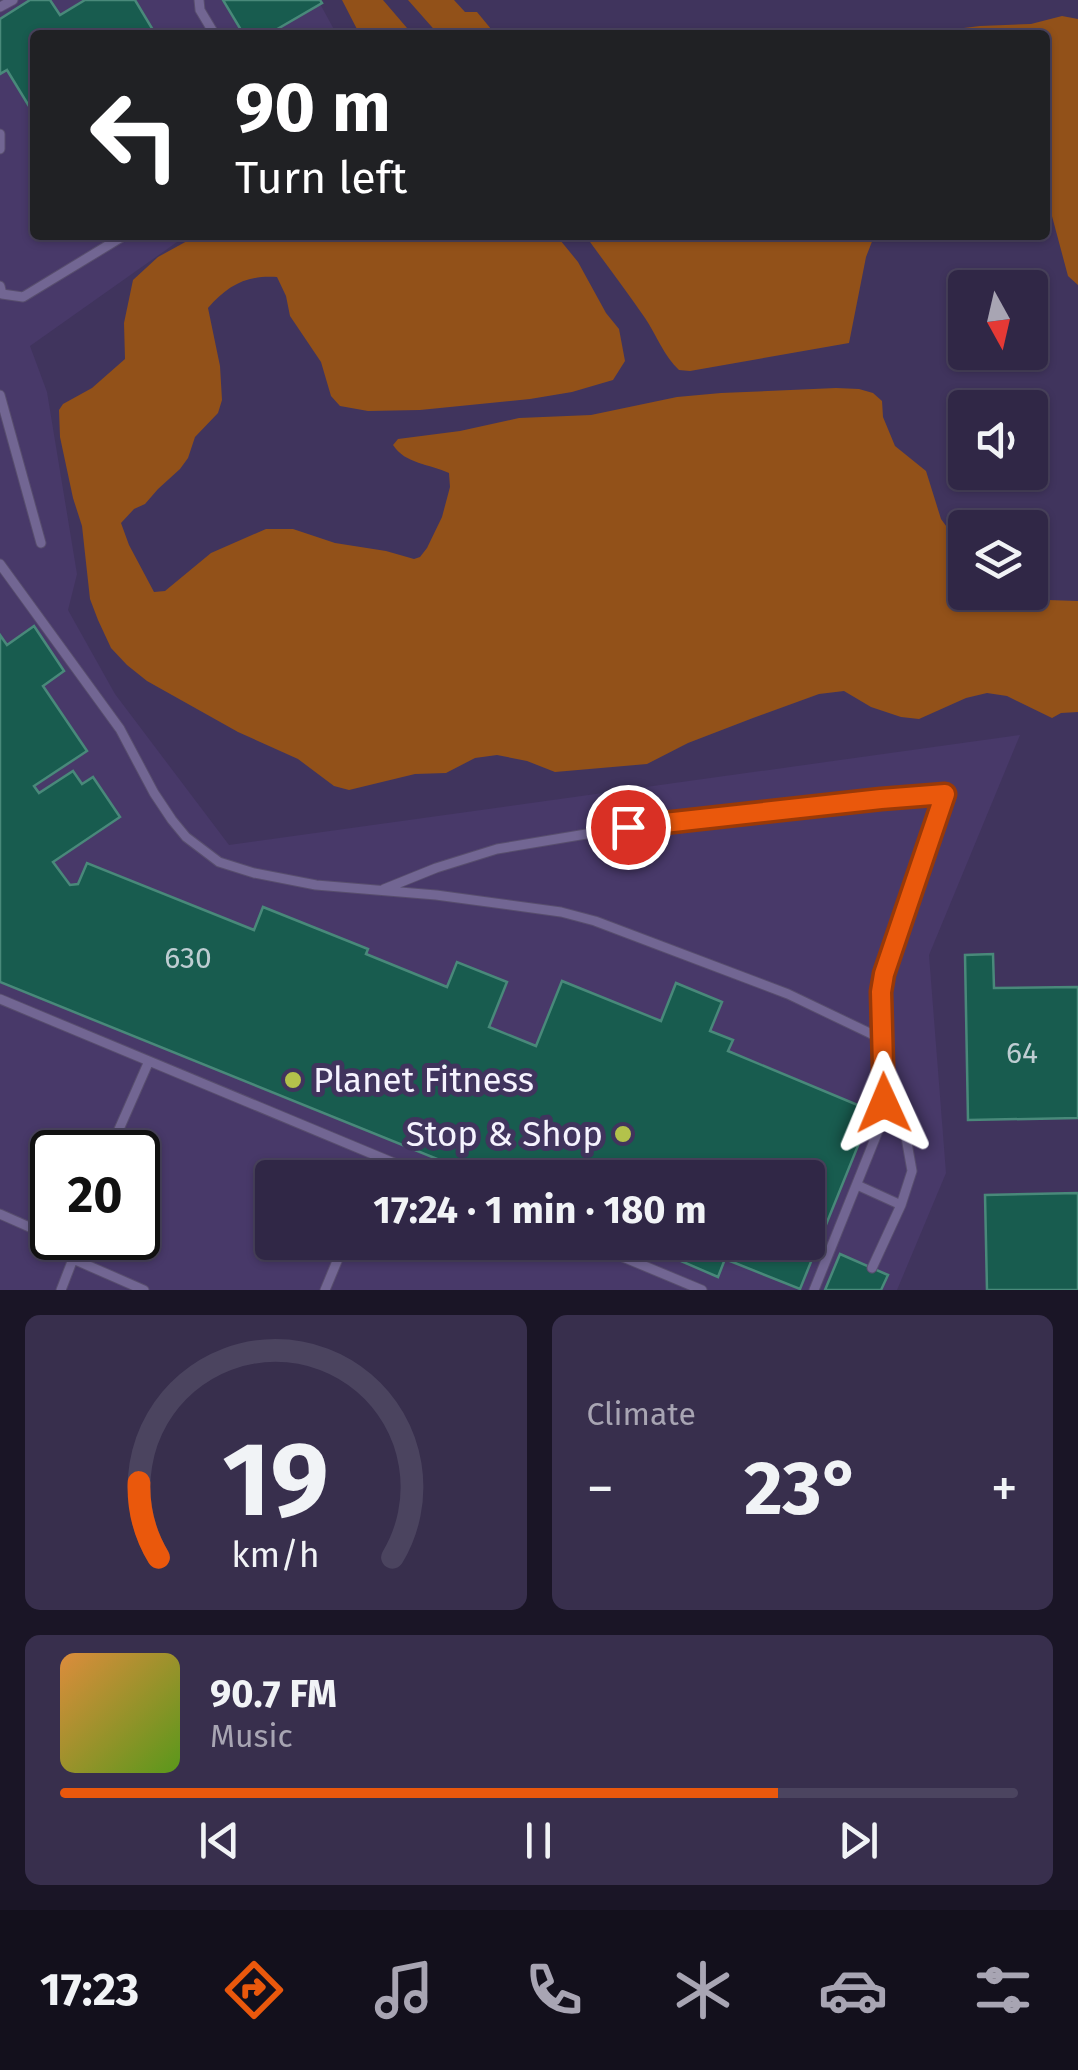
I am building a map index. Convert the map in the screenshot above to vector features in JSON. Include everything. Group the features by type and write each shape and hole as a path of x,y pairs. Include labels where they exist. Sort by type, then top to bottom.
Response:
{"lane":[{"path":"0,8 13,0"},
{"path":"199,0 200,10 212,30"},
{"path":"0,134 0,149"},
{"path":"1,293 24,297 117,240"},
{"path":"0,395 41,544"},
{"path":"0,564 120,729 154,793 186,837 219,862 316,885 436,895 595,921 788,994 882,1040"},
{"path":"381,891 497,849 628,827 945,794 884,974 884,1103 878,1131 814,1290"},
{"path":"0,999 386,1160"},
{"path":"119,1130 149,1061"},
{"path":"872,1268 912,1171 904,1126 884,1103"},
{"path":"857,1185 900,1206"},
{"path":"0,1214 30,1227"},
{"path":"61,1290 72,1260 144,1290"},
{"path":"324,1290 337,1260"},
{"path":"630,1260 702,1290"}],"shaded area":[{"path":"0,0 318,0 334,30 30,30 30,240 180,240 30,346 47,392 77,574 68,610 115,694 229,845 1020,735 929,955 946,1173 897,1290 0,1290"},
{"path":"342,0 383,0 409,30 357,30"},
{"path":"408,0 454,0 465,12 477,12 492,30 435,30"},
{"path":"1062,16 1078,19 1078,285 1068,276 1050,209 1050,30 948,30 1031,24"},
{"path":"189,240 560,240 619,329 625,361 613,380 530,399 420,410 368,411 340,406 331,396 321,362 290,316 277,277 239,283 208,308 220,366 222,400 218,413 195,437 180,469 121,523 154,592 165,591 211,553 266,529 293,529 335,543 420,557 442,517 450,487 449,473 404,456 393,445 398,439 519,418 591,415 677,397 859,389 882,401 883,417 895,446 926,471 941,519 948,529 948,610 1048,610 1048,600 1078,601 1078,712 1052,718 1007,696 987,693 919,719 871,707 844,691 819,694 753,718 647,764 555,772 497,755 475,758 446,773 415,774 349,790 334,786 298,759 238,732 147,681 111,648 98,620 90,599 82,526 60,437 59,410 125,359 124,323 133,280 158,257"},
{"path":"589,240 873,240 849,343 679,370"}],"building":[{"path":"30,0 50,0 60,15 85,0 135,0 153,30 30,30 30,108 7,70 0,74 0,19"},
{"path":"223,0 322,3 276,30 241,30"},
{"path":"34,626 64,671 43,686 87,751 34,786 39,793 73,771 82,784 93,777 120,817 53,862 70,885 78,884 87,863 254,930 263,907 368,949 366,954 447,987 457,962 507,982 489,1027 536,1046 562,981 661,1021 676,983 722,1002 710,1031 733,1040 728,1051 872,1111 825,1227 825,1160 440,1160 0,982 0,635 7,645"},
{"path":"993,954 994,988 1078,987 1078,1118 968,1120 965,955"},
{"path":"1078,1193 1078,1290 987,1290 985,1195"},
{"path":"840,1254 888,1275 881,1290 825,1290"},
{"path":"679,1260 725,1260 718,1277"},
{"path":"728,1260 812,1260 800,1289"}],"place":[{"name":"Planet Fitness","path":"293,1080"},
{"name":"Stop & Shop","path":"623,1134"}],"route":[{"path":"628,827 945,794 884,974 884,1103"}]}
